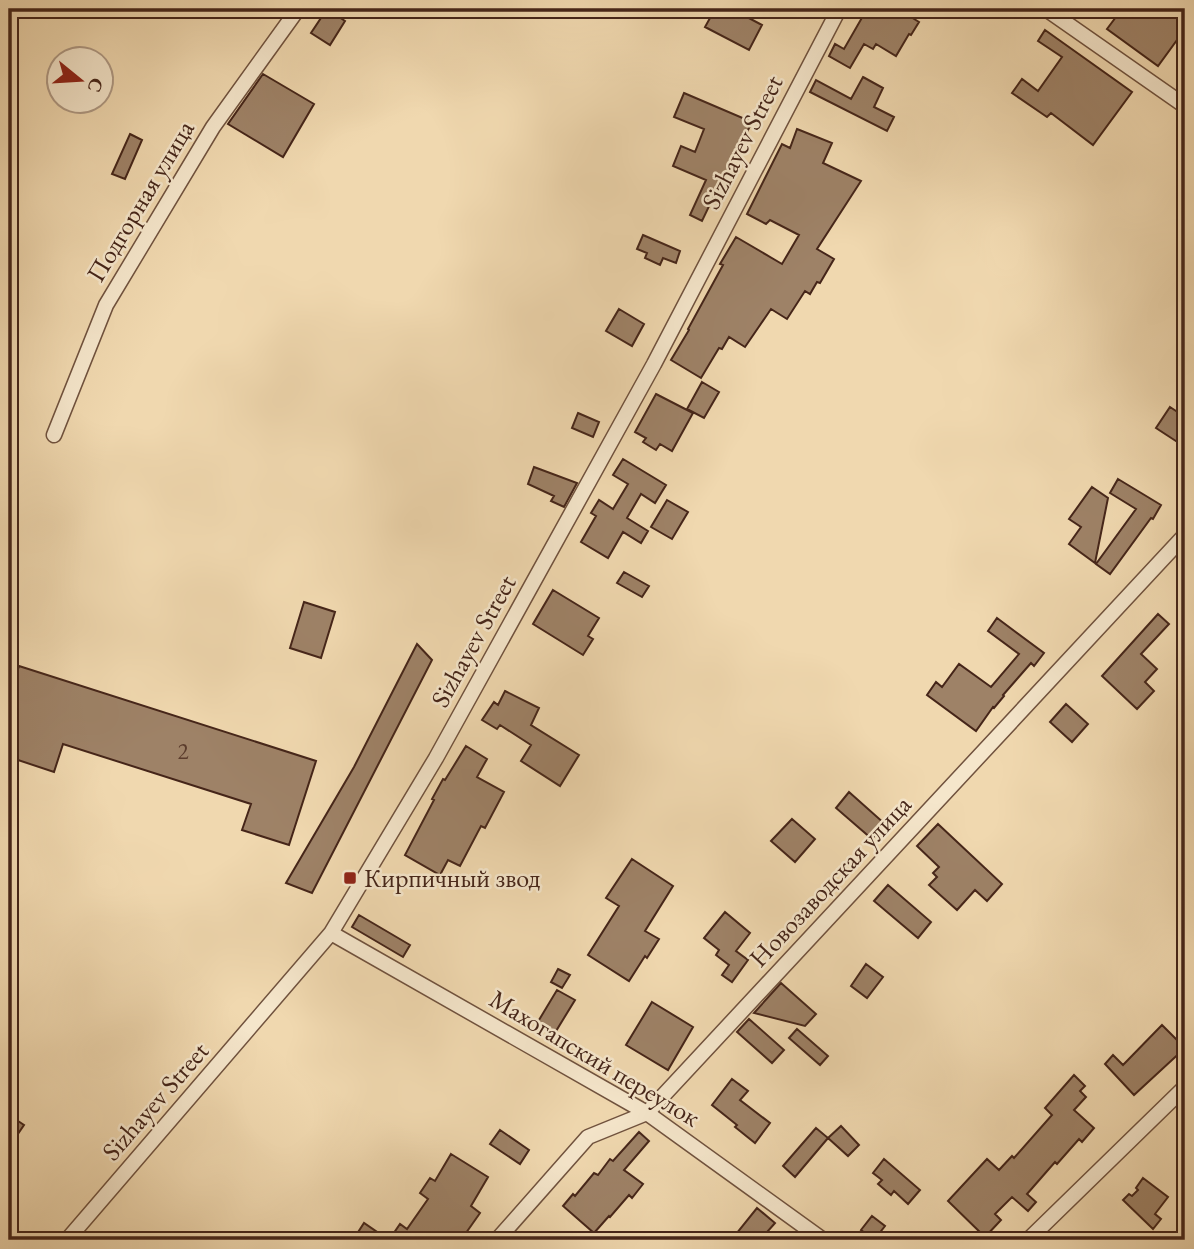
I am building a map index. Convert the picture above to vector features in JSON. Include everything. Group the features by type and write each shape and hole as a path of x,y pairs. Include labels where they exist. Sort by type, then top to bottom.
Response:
{"street":[{"name":"Подгорная улица","path":"54,435 106,305 213,127 298,9"},
{"name":"Sizhayev Street","path":"72,1239 331,933 436,758 654,364 839,9"},
{"path":"1046,9 1185,106"},
{"name":"Новозаводская улица","path":"497,1240 588,1137 647,1112 1185,535"},
{"name":"Махогапский переулок","path":"331,933 647,1112 823,1240"},
{"path":"1028,1240 1185,1087"}],"building":[{"path":"327,9 345,21 330,45 311,33"},
{"path":"715,9 732,9 762,25 749,50 705,27"},
{"path":"867,9 898,9 919,22 896,56 876,44 873,49 864,44 850,68 829,56 835,44 844,49"},
{"path":"1122,9 1179,9 1185,13 1185,29 1158,66 1107,29"},
{"path":"1045,30 1132,92 1093,145 1051,113 1047,117 1012,93 1022,79 1038,91 1062,57 1038,41"},
{"path":"263,74 314,104 283,157 228,124"},
{"path":"863,77 883,88 874,107 894,117 887,131 810,92 816,80 851,99"},
{"path":"684,93 752,122 746,134 743,133 702,221 690,215 706,180 673,166 681,146 695,152 704,129 674,117"},
{"path":"797,129 832,143 823,163 861,181 817,249 834,259 820,283 817,282 810,294 805,291 787,319 771,309 745,347 729,337 701,378 671,360 736,237 782,264 799,235 770,220 766,224 747,214 782,144 790,148"},
{"path":"130,134 142,140 125,179 112,174"},
{"path":"643,235 680,251 676,263 663,258 660,265 645,258 647,253 637,249"},
{"path":"619,309 644,324 632,346 606,331"},
{"path":"702,382 719,392 704,418 687,409"},
{"path":"656,394 693,413 672,451 660,444 656,450 643,442 646,438 635,432"},
{"path":"1170,407 1185,417 1185,447 1156,428"},
{"path":"578,413 599,422 593,437 572,428"},
{"path":"623,459 666,485 655,503 641,494 627,518 648,531 641,543 623,532 608,558 581,542 596,516 591,513 599,500 613,509 628,484 613,475"},
{"path":"534,467 577,483 564,507 551,501 554,496 528,484"},
{"path":"1118,479 1161,505 1110,574 1096,564 1136,509 1110,493"},
{"path":"1092,487 1108,498 1095,563 1069,544 1081,527 1069,519"},
{"path":"667,500 688,512 672,539 651,527"},
{"path":"624,572 649,586 642,597 617,583"},
{"path":"553,590 599,618 588,636 593,639 583,655 533,624"},
{"path":"304,602 335,612 321,658 290,648"},
{"path":"1158,614 1169,624 1141,654 1157,669 1145,682 1154,691 1137,709 1102,676"},
{"path":"997,618 1044,653 1034,666 1031,663 1003,695 976,731 927,695 936,682 942,687 959,664 991,687 1019,654 988,631"},
{"path":"417,644 432,660 312,893 286,883 354,767"},
{"path":"19,666 316,761 289,845 242,830 251,804 63,744 54,772 9,757 9,697"},
{"path":"505,691 539,708 531,725 579,755 560,786 521,761 531,745 500,725 497,729 482,720 494,702 498,705"},
{"path":"1066,704 1088,724 1072,742 1050,722"},
{"path":"466,746 487,759 477,777 504,792 485,828 481,826 460,866 448,860 440,875 405,855 443,779 445,780"},
{"path":"849,792 885,824 872,839 836,808"},
{"path":"792,819 815,839 795,862 771,841"},
{"path":"938,824 1002,884 987,901 975,890 957,910 929,885 937,877 933,873 939,867 917,846"},
{"path":"632,859 673,886 645,931 659,939 629,981 588,955 619,906 606,898"},
{"path":"888,885 931,922 918,938 874,901"},
{"path":"725,912 750,933 736,951 748,960 732,982 722,975 729,965 716,955 719,950 704,938"},
{"path":"359,915 410,945 403,957 352,927"},
{"path":"866,964 883,977 867,998 851,986"},
{"path":"558,969 570,975 562,988 551,982"},
{"path":"781,983 816,1014 805,1026 754,1013"},
{"path":"557,990 575,1000 553,1036 536,1025"},
{"path":"652,1002 693,1027 668,1070 626,1045"},
{"path":"749,1019 784,1050 772,1063 737,1032"},
{"path":"1162,1025 1185,1048 1134,1095 1105,1064 1113,1055 1123,1065"},
{"path":"797,1029 828,1056 820,1065 789,1038"},
{"path":"1074,1075 1085,1086 1080,1091 1086,1097 1074,1110 1094,1128 1082,1142 1079,1139 1057,1164 1055,1162 1027,1194 1036,1202 1028,1211 1012,1197 995,1214 1001,1220 985,1237 948,1201 987,1159 999,1170 1012,1156 1014,1158 1052,1115 1045,1108"},
{"path":"732,1079 748,1091 740,1100 770,1123 755,1143 712,1105"},
{"path":"9,1115 24,1125 9,1147"},
{"path":"841,1126 859,1145 848,1156 828,1138"},
{"path":"816,1128 828,1138 795,1177 783,1166"},
{"path":"500,1130 529,1150 520,1164 490,1144"},
{"path":"639,1132 649,1141 624,1170 643,1184 632,1198 629,1195 594,1233 563,1206 594,1173 598,1175 610,1159 613,1161"},
{"path":"451,1154 488,1177 471,1206 480,1213 461,1240 389,1240 400,1224 407,1229 428,1199 420,1193 430,1178 435,1181"},
{"path":"884,1159 920,1190 908,1204 894,1191 891,1195 878,1184 882,1180 873,1173"},
{"path":"1143,1178 1168,1197 1155,1214 1161,1219 1153,1229 1123,1200 1138,1190 1136,1188"},
{"path":"757,1208 775,1223 760,1240 743,1240 736,1234"},
{"path":"872,1216 885,1226 874,1240 861,1230"},
{"path":"364,1223 389,1240 353,1240"}],"place":[{"name":"Кирпичный звод","path":"350,878"}]}
